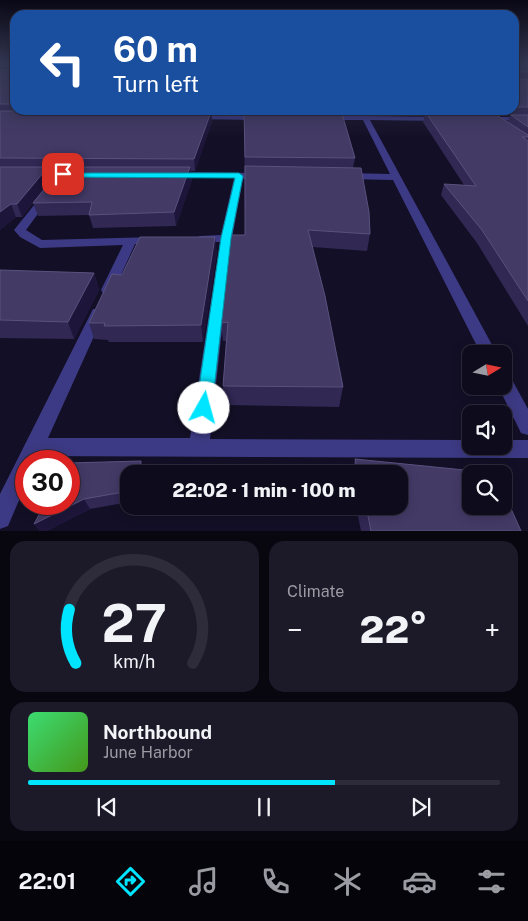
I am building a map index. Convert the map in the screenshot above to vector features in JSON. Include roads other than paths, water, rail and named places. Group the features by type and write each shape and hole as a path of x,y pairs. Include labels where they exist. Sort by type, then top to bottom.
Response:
{"street":[{"path":"315,118 351,115"},
{"path":"364,115 484,345"},
{"path":"379,115 445,119"},
{"path":"186,118 266,118"},
{"path":"475,119 528,119"},
{"path":"495,119 508,129"},
{"path":"0,174 57,182 82,174"},
{"path":"171,175 269,176"},
{"path":"199,446 226,238 239,176"},
{"path":"337,176 396,177"},
{"path":"57,182 20,230 24,235 40,244 169,240"},
{"path":"188,239 226,238"},
{"path":"32,450 131,241"},
{"path":"511,395 528,427"},
{"path":"80,454 199,446 528,449"},
{"path":"0,518 15,486"}]}
